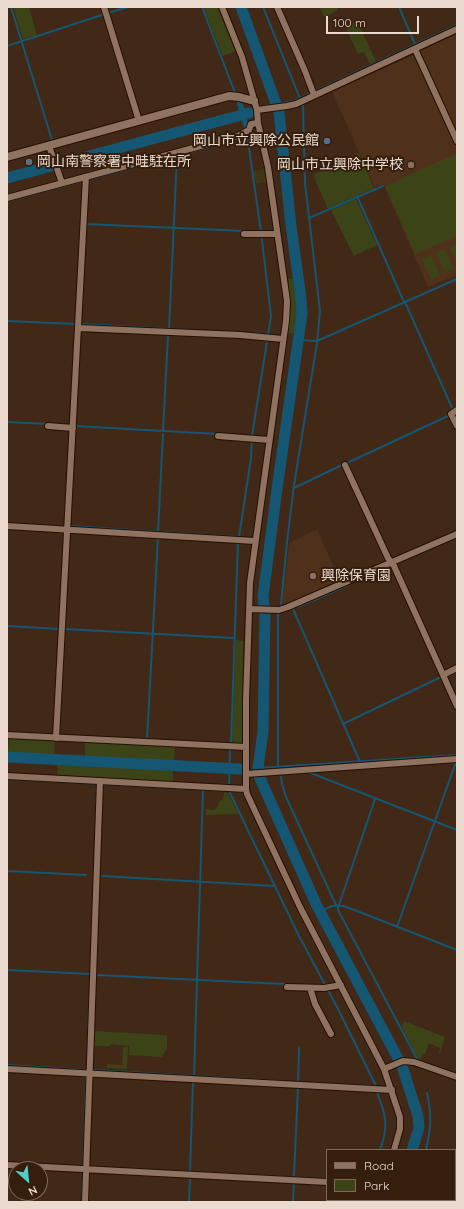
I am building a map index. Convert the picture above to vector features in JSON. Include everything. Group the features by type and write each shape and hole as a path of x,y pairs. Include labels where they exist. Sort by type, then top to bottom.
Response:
{"street":[{"path":"104,7 139,121"},
{"path":"223,7 242,57 257,110 258,123 268,167 286,301 286,321 250,583 246,700 246,747 248,774 246,789 300,907 384,1069 399,1110 401,1123 394,1149"},
{"path":"277,7 313,93"},
{"path":"257,110 279,107 300,101 313,93 457,29"},
{"path":"415,48 457,140"},
{"path":"7,157 229,96 254,101"},
{"path":"7,198 62,183 86,179 238,136 247,132 251,124 258,123"},
{"path":"49,146 62,183"},
{"path":"56,736 86,179"},
{"path":"244,234 277,234"},
{"path":"78,328 283,339"},
{"path":"457,410 451,414 457,426"},
{"path":"48,426 73,428"},
{"path":"218,436 269,440"},
{"path":"345,466 392,562 457,706"},
{"path":"7,526 255,541"},
{"path":"249,608 268,610 282,609 293,606 457,534"},
{"path":"443,676 457,668"},
{"path":"7,735 56,736 246,747"},
{"path":"248,774 457,759"},
{"path":"7,776 100,783 246,789"},
{"path":"85,1202 100,783"},
{"path":"287,986 327,988 341,985"},
{"path":"310,988 315,1004 331,1034"},
{"path":"384,1069 400,1062 414,1062 457,1077"},
{"path":"7,1068 392,1090"},
{"path":"7,1164 326,1182"}],"shaded area":[{"path":"457,34 457,134 420,51"},
{"name":"岡山市立興除中学校","path":"416,54 457,145 457,275 428,287 384,186 382,185 375,188 332,92"},
{"path":"317,529 341,583 282,606 289,543"}],"green space":[{"path":"13,7 29,7 37,35 23,39"},
{"path":"203,7 217,7 235,51 223,56"},
{"path":"319,7 337,7 338,10 324,17"},
{"path":"357,21 376,61 370,64 364,52 358,54 345,26"},
{"path":"359,153 374,188 328,209 313,175"},
{"path":"457,153 457,236 415,254 385,186"},
{"path":"356,199 377,245 354,256 331,210"},
{"path":"457,243 457,265 449,247"},
{"path":"445,249 454,269 445,273 436,253"},
{"path":"431,255 440,275 431,279 422,259"},
{"path":"296,278 299,302 297,334 287,333 290,306 287,279"},
{"path":"236,640 243,641 242,744 235,744 234,741 232,741"},
{"path":"9,737 55,740 54,756 8,753"},
{"path":"85,741 175,747 174,762 85,758"},
{"path":"58,762 173,769 173,782 57,775"},
{"path":"224,793 228,793 238,814 206,815 206,809 216,809 220,801 223,800"},
{"path":"404,1021 445,1037 440,1053 440,1048 429,1043 425,1054 423,1054 420,1060 418,1059 402,1027"},
{"path":"93,1031 167,1035 167,1048 162,1057 129,1055 129,1046 111,1044 109,1046 93,1046"},
{"path":"123,1047 128,1047 127,1069 107,1068 107,1064 122,1065"}],"sand":[{"path":"264,169 267,182 256,184 253,171"}],"water":[{"path":"236,100 243,104 245,110 249,111 250,114 247,117 248,126 244,128"}],"waterway":[{"path":"11,7 52,140"},
{"path":"108,13 128,7"},
{"path":"202,7 235,93"},
{"path":"241,7 279,112 302,314 263,596 265,613 263,732 258,768 259,776 316,904 402,1066 418,1116 419,1128 412,1149"},
{"path":"263,7 303,106 305,183 320,311 317,343 294,485 281,605"},
{"path":"399,7 415,44"},
{"path":"7,46 105,14"},
{"path":"263,106 294,101 457,25"},
{"path":"7,178 249,113"},
{"path":"239,537 251,458 252,436 271,316 247,134"},
{"path":"7,201 247,137"},
{"path":"169,329 177,156"},
{"path":"59,164 61,172"},
{"path":"309,218 383,186"},
{"path":"357,196 404,302"},
{"path":"86,223 244,231"},
{"path":"299,340 317,341 457,279"},
{"path":"405,302 453,410"},
{"path":"7,321 76,324"},
{"path":"80,324 191,330"},
{"path":"245,333 268,334"},
{"path":"163,431 168,336"},
{"path":"348,464 347,463 450,415"},
{"path":"7,422 48,424"},
{"path":"75,426 217,434"},
{"path":"158,532 163,434"},
{"path":"294,488 344,464"},
{"path":"70,526 239,537"},
{"path":"147,740 158,537"},
{"path":"231,744 238,542"},
{"path":"265,613 297,607 348,585"},
{"path":"293,609 360,762"},
{"path":"278,613 278,768"},
{"path":"7,626 60,629"},
{"path":"64,629 234,638"},
{"path":"343,724 443,676"},
{"path":"230,751 229,791 298,934 338,1009 376,1086"},
{"path":"258,768 457,755"},
{"path":"7,757 240,769"},
{"path":"397,927 456,762"},
{"path":"308,772 457,830"},
{"path":"281,777 286,797 336,905"},
{"path":"7,779 229,791"},
{"path":"95,849 97,784"},
{"path":"194,1077 203,790"},
{"path":"339,905 375,799"},
{"path":"7,871 86,875"},
{"path":"102,876 274,886"},
{"path":"338,905 338,910 417,1059"},
{"path":"320,911 332,906 344,906 457,950"},
{"path":"7,970 91,974"},
{"path":"96,975 284,984"},
{"path":"87,1071 89,1002"},
{"path":"298,1083 299,1048"},
{"path":"7,1065 87,1070"},
{"path":"92,1070 284,1081"},
{"path":"83,1168 86,1075"},
{"path":"190,1171 193,1081"},
{"path":"313,1083 375,1086"},
{"path":"294,1176 298,1087"},
{"path":"377,1092 383,1108 385,1121 385,1134 380,1149"},
{"path":"426,1149 430,1122 430,1108 427,1093"},
{"path":"130,1169 326,1179"},
{"path":"82,1202 83,1171"},
{"path":"189,1202 190,1179"},
{"path":"293,1201 294,1183"}],"place":[{"name":"岡山市立興除公民館","path":"327,141"},
{"name":"岡山南警察署中畦駐在所","path":"29,162"},
{"name":"岡山市立興除中学校","path":"411,165"},
{"name":"興除保育園","path":"313,576"}]}
